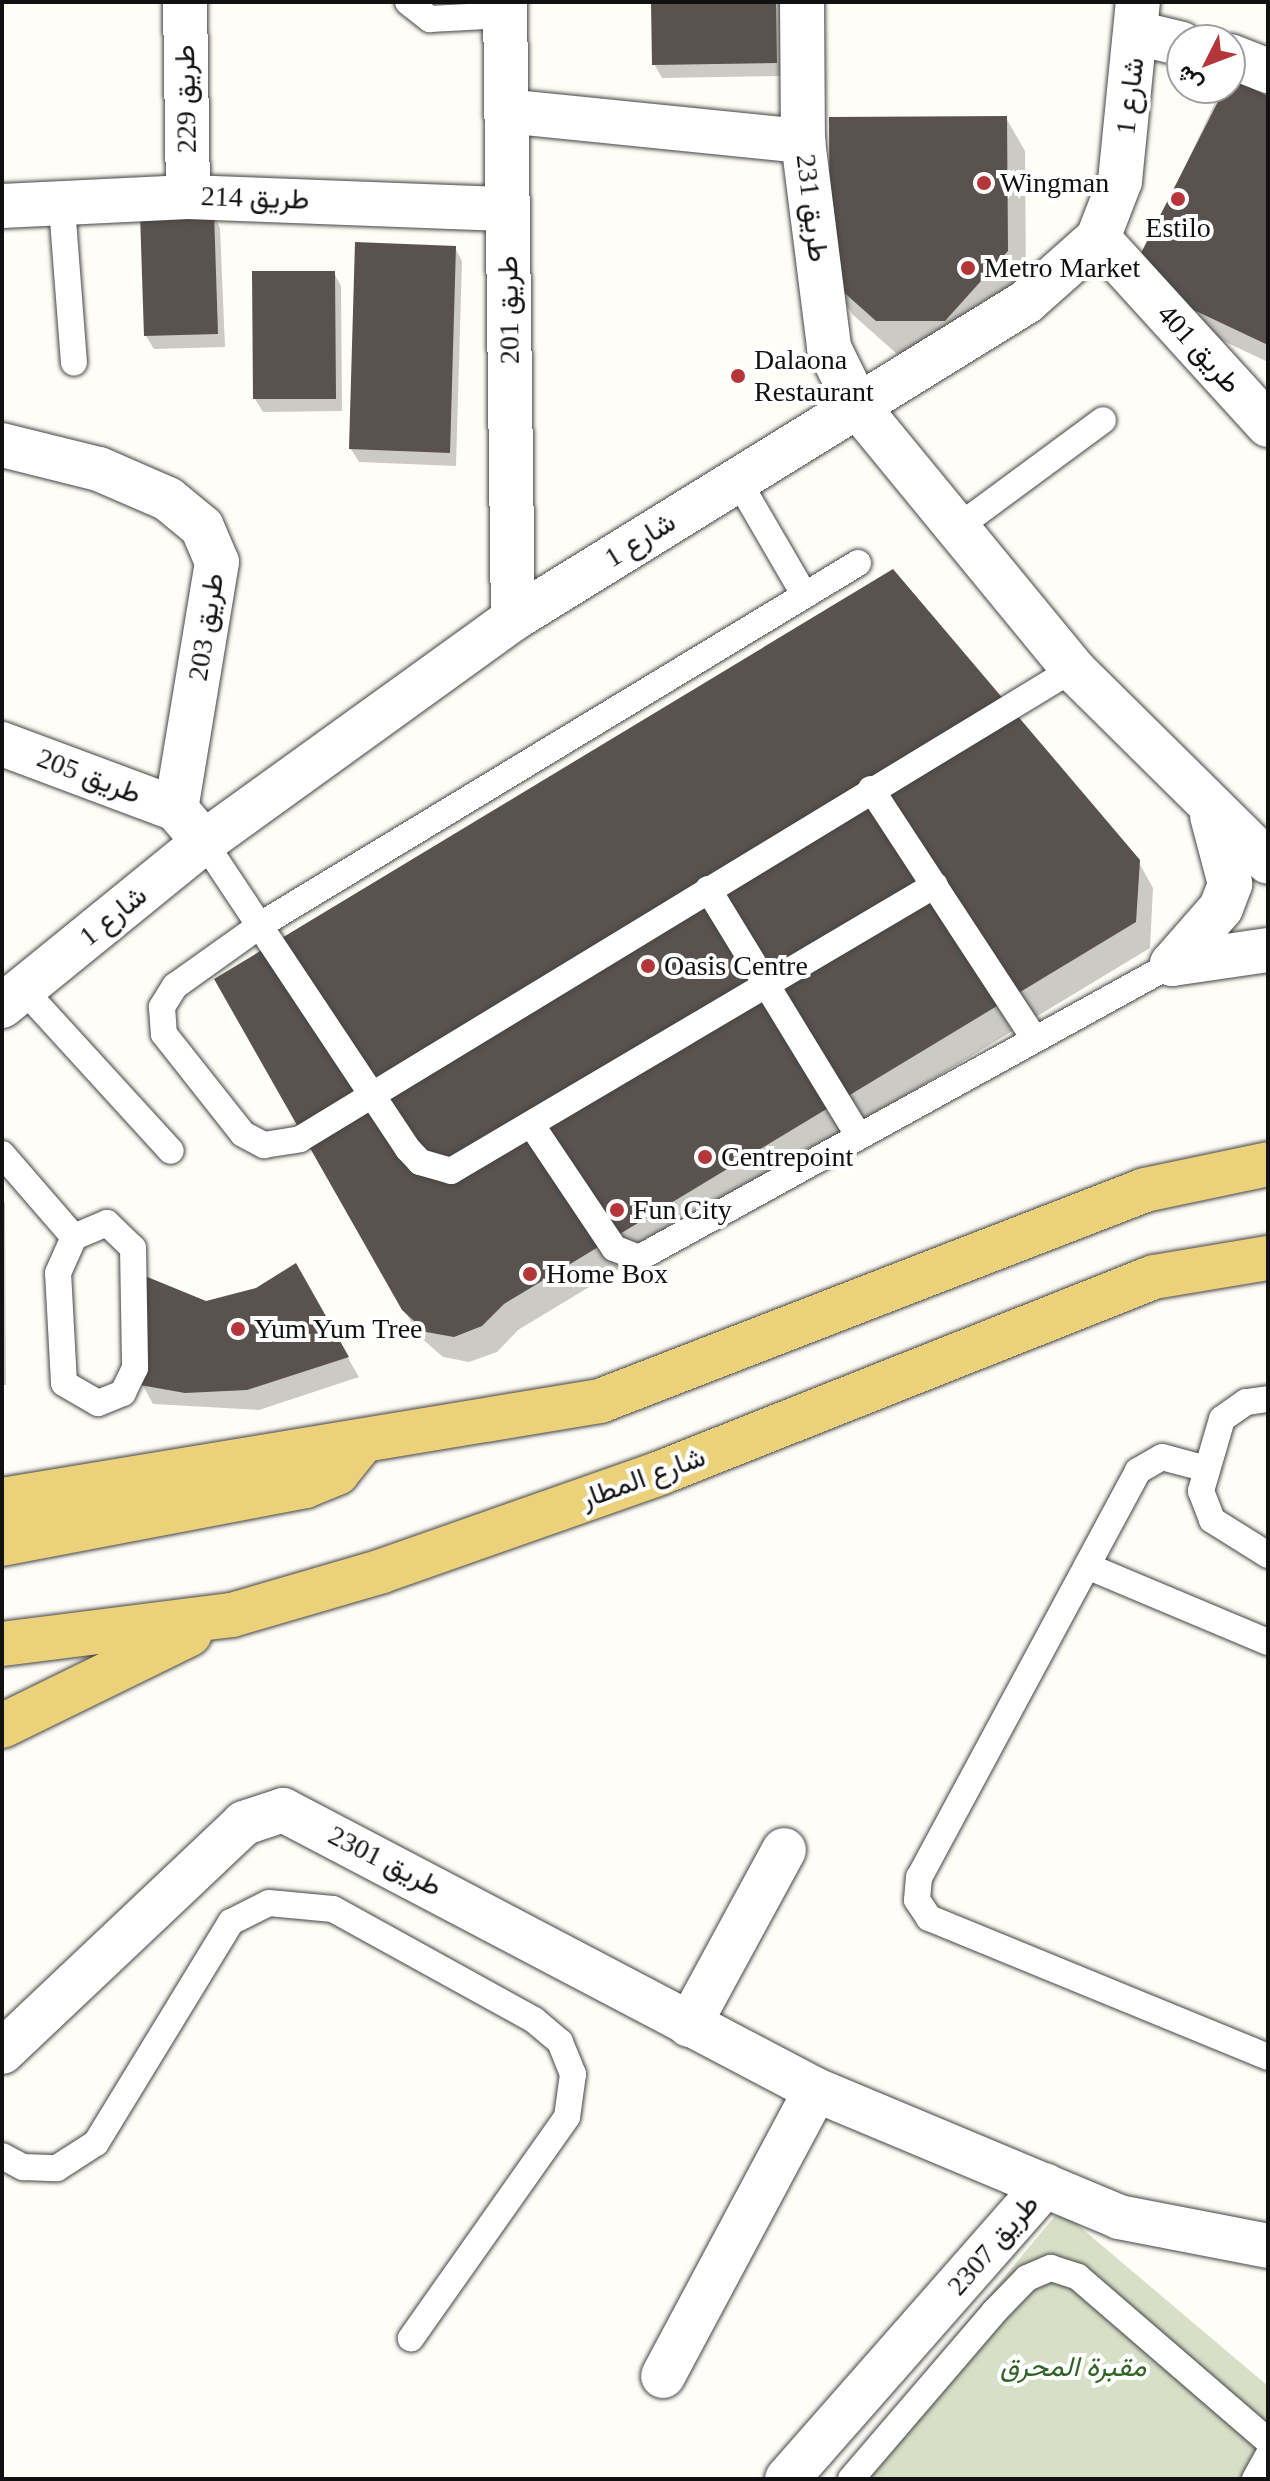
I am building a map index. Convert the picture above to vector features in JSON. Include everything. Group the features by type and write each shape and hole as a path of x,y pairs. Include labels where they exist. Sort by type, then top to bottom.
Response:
{"main road":[{"path":"7,1498 360,1445 600,1401 1145,1190 1268,1164"},
{"name":"شارع المطار","path":"2,1644 232,1615 660,1473 1154,1277 1268,1258"},
{"path":"2,1544 305,1486 337,1473 360,1445"},
{"path":"2,1726 232,1615"}],"street":[{"name":"طريق 229","path":"185,2 188,197"},
{"name":"طريق 231","path":"802,2 803,141 829,348 858,407 954,530 1073,669 1210,810 1268,862"},
{"name":"طريق 201","path":"505,8 513,619"},
{"path":"1138,18 1166,35"},
{"name":"شارع 1","path":"13,998 204,842 513,619 1026,302 1098,238 1120,181 1138,18"},
{"path":"1246,62 1268,71"},
{"path":"506,111 803,141"},
{"name":"طريق 214","path":"2,206 62,207 188,197 507,209"},
{"name":"طريق 401","path":"1098,238 1268,425"},
{"name":"طريق 203","path":"2,445 99,469 168,499 202,527 217,562 176,809"},
{"name":"طريق 205","path":"2,744 176,809"},
{"path":"176,809 204,842"},
{"path":"1172,964 1221,908 1230,884 1210,810"},
{"path":"1172,964 1268,950"},
{"name":"طريق 2301","path":"2,2052 244,1823 283,1810 816,2090 1045,2185"},
{"path":"689,2025 784,1850"},
{"path":"663,2376 816,2090"},
{"name":"طريق 2307","path":"787,2479 1045,2185 1119,2217 1268,2246"}],"lane":[{"path":"408,2 430,19 505,8"},
{"path":"62,207 74,363"},
{"path":"954,530 1103,420"},
{"path":"737,479 804,594"},
{"path":"858,563 262,924 175,986 162,1007 164,1034 243,1134 264,1145 289,1144 1073,669"},
{"path":"871,789 1034,1038"},
{"path":"204,842 262,924 408,1149 435,1170 467,1166 935,885"},
{"path":"708,889 859,1136"},
{"path":"533,1127 614,1248 639,1258 1172,964"},
{"path":"13,998 171,1151"},
{"path":"2,1154 74,1237"},
{"path":"107,1223 133,1248 135,1368 123,1393 98,1403 72,1394 60,1369 58,1273 74,1237 107,1223"},
{"path":"1268,1399 1246,1402 1222,1419 1203,1468 1203,1507 1212,1520 1268,1555"},
{"path":"1203,1468 1162,1457 1145,1464 919,1877 917,1900 929,1918 1268,2057"},
{"path":"1087,1566 1268,1642"},
{"path":"2,2156 23,2167 57,2168 96,2143 231,1922 269,1903 333,1909 541,2025 560,2042 573,2074 567,2117 411,2338"},
{"path":"851,2479 994,2312 1027,2278 1051,2268 1078,2277 1268,2441"},
{"path":"1255,2479 1268,2456"}],"green space":[{"name":"مقبرة المحرق","path":"1060,2210 1268,2386 1268,2479 836,2479"}],"building":[{"path":"651,2 776,2 777,63 652,65"},
{"path":"1246,86 1268,96 1268,345 1181,304 1141,253 1217,104 1246,104"},
{"path":"1007,116 1008,251 945,321 876,321 830,280 829,117"},
{"path":"214,212 218,334 144,336 140,214"},
{"path":"355,242 456,246 450,453 349,449"},
{"path":"252,271 335,271 336,399 253,399"},
{"name":"Oasis Centre","path":"893,569 1140,860 1136,922 504,1304 482,1326 454,1337 426,1332 402,1310 214,979"},
{"name":"Yum Yum Tree","path":"296,1263 349,1357 247,1390 185,1393 140,1385 145,1276 206,1301 256,1288"}],"place":[{"name":"Wingman","path":"984,183"},
{"name":"Estilo","path":"1178,199"},
{"name":"Metro Market","path":"968,268"},
{"name":"Dalaona Restaurant","path":"738,376"},
{"name":"Oasis Centre","path":"648,966"},
{"name":"Centrepoint","path":"705,1157"},
{"name":"Fun City","path":"617,1210"},
{"name":"Home Box","path":"530,1274"},
{"name":"Yum Yum Tree","path":"238,1329"}]}
